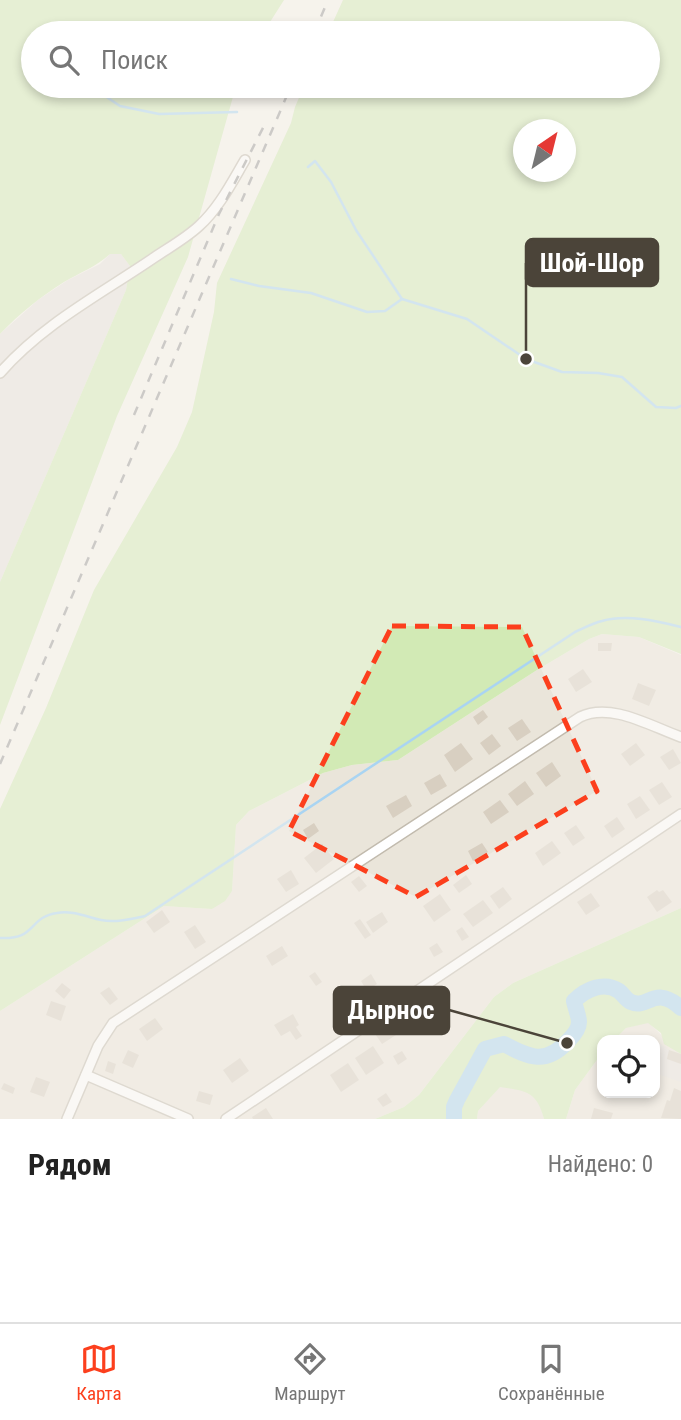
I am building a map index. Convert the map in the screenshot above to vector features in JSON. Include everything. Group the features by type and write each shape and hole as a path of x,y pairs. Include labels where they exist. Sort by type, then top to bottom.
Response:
{"street":[{"path":"0,373 54,323 200,225 246,160"},
{"path":"67,1119 98,1046 113,1023 580,717 593,711 612,712 681,737"},
{"path":"226,1119 681,814"},
{"path":"86,1075 188,1119"}],"highlighted area":[{"path":"392,626 522,627 597,791 416,897 289,831"}],"shaded area":[{"path":"110,254 121,254 130,266 126,290 0,582 0,334 38,300 68,280 100,264"},
{"path":"602,634 639,637 681,655 681,908 513,983 494,997 419,1095 404,1107 375,1119 0,1119 0,1011 164,906 212,909 232,891 236,825 249,811 323,773 352,765 398,760 537,670"},
{"path":"648,1022 681,1054 681,1119 566,1119 575,1090 597,1060 597,1098 660,1098 660,1035 619,1035 626,1028"},
{"path":"660,1044 681,1057 681,1082 660,1075"},
{"path":"500,1086 527,1091 540,1103 544,1119 477,1119 478,1111"}],"green space":[{"path":"0,0 284,0 271,21 21,21 21,98 233,98 188,257 117,416 0,725 0,582 126,290 130,266 121,254 110,254 47,294 0,334"},
{"path":"343,0 681,0 681,654 639,637 602,634 537,670 398,760 352,765 323,773 249,811 236,825 232,891 225,901 212,909 164,906 0,1011 0,809 46,708 94,590 177,447 192,412 214,312 217,283 291,123 299,98 660,98 660,21 333,21"},
{"path":"681,908 681,1054 664,1044 661,1033 648,1023 626,1028 619,1035 597,1035 597,1060 575,1090 566,1119 544,1119 538,1103 529,1094 500,1087 478,1111 477,1119 375,1119 404,1107 419,1095 494,997 513,983"}],"building":[{"path":"598,643 612,643 611,651 598,651"},
{"path":"583,669 592,682 576,692 568,679"},
{"path":"638,683 656,690 649,706 632,699"},
{"path":"483,710 488,717 478,725 473,717"},
{"path":"522,719 531,732 517,741 508,728"},
{"path":"492,734 501,746 489,755 480,743"},
{"path":"461,743 473,759 455,772 444,755"},
{"path":"636,743 645,755 630,766 621,754"},
{"path":"673,749 681,763 669,770 660,757"},
{"path":"552,762 561,776 546,787 536,773"},
{"path":"440,774 447,786 431,795 424,783"},
{"path":"525,781 534,794 517,806 508,794"},
{"path":"662,782 672,797 659,805 649,790"},
{"path":"406,795 412,806 393,818 386,806"},
{"path":"640,796 650,810 636,819 627,804"},
{"path":"500,800 509,812 491,824 483,812"},
{"path":"617,817 625,829 612,838 604,826"},
{"path":"314,823 319,831 308,839 303,830"},
{"path":"576,825 585,838 573,846 564,833"},
{"path":"552,841 561,853 543,866 535,853"},
{"path":"482,843 488,852 473,861 468,851"},
{"path":"322,844 334,859 316,873 304,858"},
{"path":"291,870 299,884 286,892 277,879"},
{"path":"466,875 472,884 459,893 453,885"},
{"path":"359,876 367,886 359,892 351,882"},
{"path":"503,887 512,899 499,909 490,896"},
{"path":"657,890 663,890 672,902 657,912 647,897"},
{"path":"591,893 600,906 586,915 577,902"},
{"path":"440,894 451,910 434,922 423,906"},
{"path":"483,900 493,913 473,927 463,914"},
{"path":"162,910 170,922 154,933 146,922"},
{"path":"382,912 388,922 373,933 366,922"},
{"path":"360,919 371,935 365,939 354,923"},
{"path":"195,925 206,942 195,949 184,932"},
{"path":"462,927 469,937 462,941 456,931"},
{"path":"437,943 443,952 434,957 429,948"},
{"path":"282,946 288,956 272,966 266,956"},
{"path":"315,972 322,982 316,986 309,976"},
{"path":"371,974 377,984 367,991 361,981"},
{"path":"62,983 71,990 64,999 55,991"},
{"path":"109,987 118,999 110,1005 100,993"},
{"path":"51,1001 66,1006 61,1021 46,1015"},
{"path":"293,1014 299,1025 296,1027 302,1036 296,1040 290,1031 281,1036 274,1025"},
{"path":"155,1018 163,1029 147,1041 139,1029"},
{"path":"430,1021 436,1029 429,1034 424,1025"},
{"path":"388,1022 396,1035 382,1044 373,1031"},
{"path":"373,1046 384,1063 366,1075 355,1058"},
{"path":"128,1050 139,1055 133,1068 122,1063"},
{"path":"669,1050 681,1054 681,1064 667,1059"},
{"path":"402,1051 407,1059 398,1065 393,1056"},
{"path":"240,1058 249,1071 232,1083 223,1070"},
{"path":"108,1061 116,1064 113,1074 105,1071"},
{"path":"348,1063 359,1080 341,1092 330,1075"},
{"path":"36,1077 50,1082 44,1097 30,1092"},
{"path":"4,1083 15,1088 13,1094 1,1089"},
{"path":"674,1088 681,1091 681,1119 661,1118 667,1100 670,1101"},
{"path":"199,1091 213,1095 210,1105 196,1101"},
{"path":"386,1093 392,1102 383,1107 377,1099"},
{"path":"266,1108 273,1119 253,1119 252,1117"},
{"path":"594,1108 613,1113 611,1119 591,1119"}],"waterway":[{"path":"108,98 120,106 159,114 237,112"},
{"path":"308,167 315,161 331,182 356,230 402,299 467,319 526,359 562,372 622,377 656,407 681,406"},
{"path":"231,279 311,293 367,312 385,311 402,299"},
{"path":"0,938 20,936 48,915 63,912 112,921 145,916 575,632 599,622 621,618 681,627"},
{"path":"454,1119 457,1100 485,1049 504,1044 530,1056 552,1054 577,1030 579,1020 574,1001 590,990 613,988 637,1004 664,998 681,1008"}],"railway":[{"path":"319,21 328,0"},
{"path":"0,764 286,98"},
{"path":"134,415 219,214 267,120"}],"place":[{"name":"Шой-Шор","path":"526,359"},
{"name":"Дырнос","path":"567,1043"}]}
